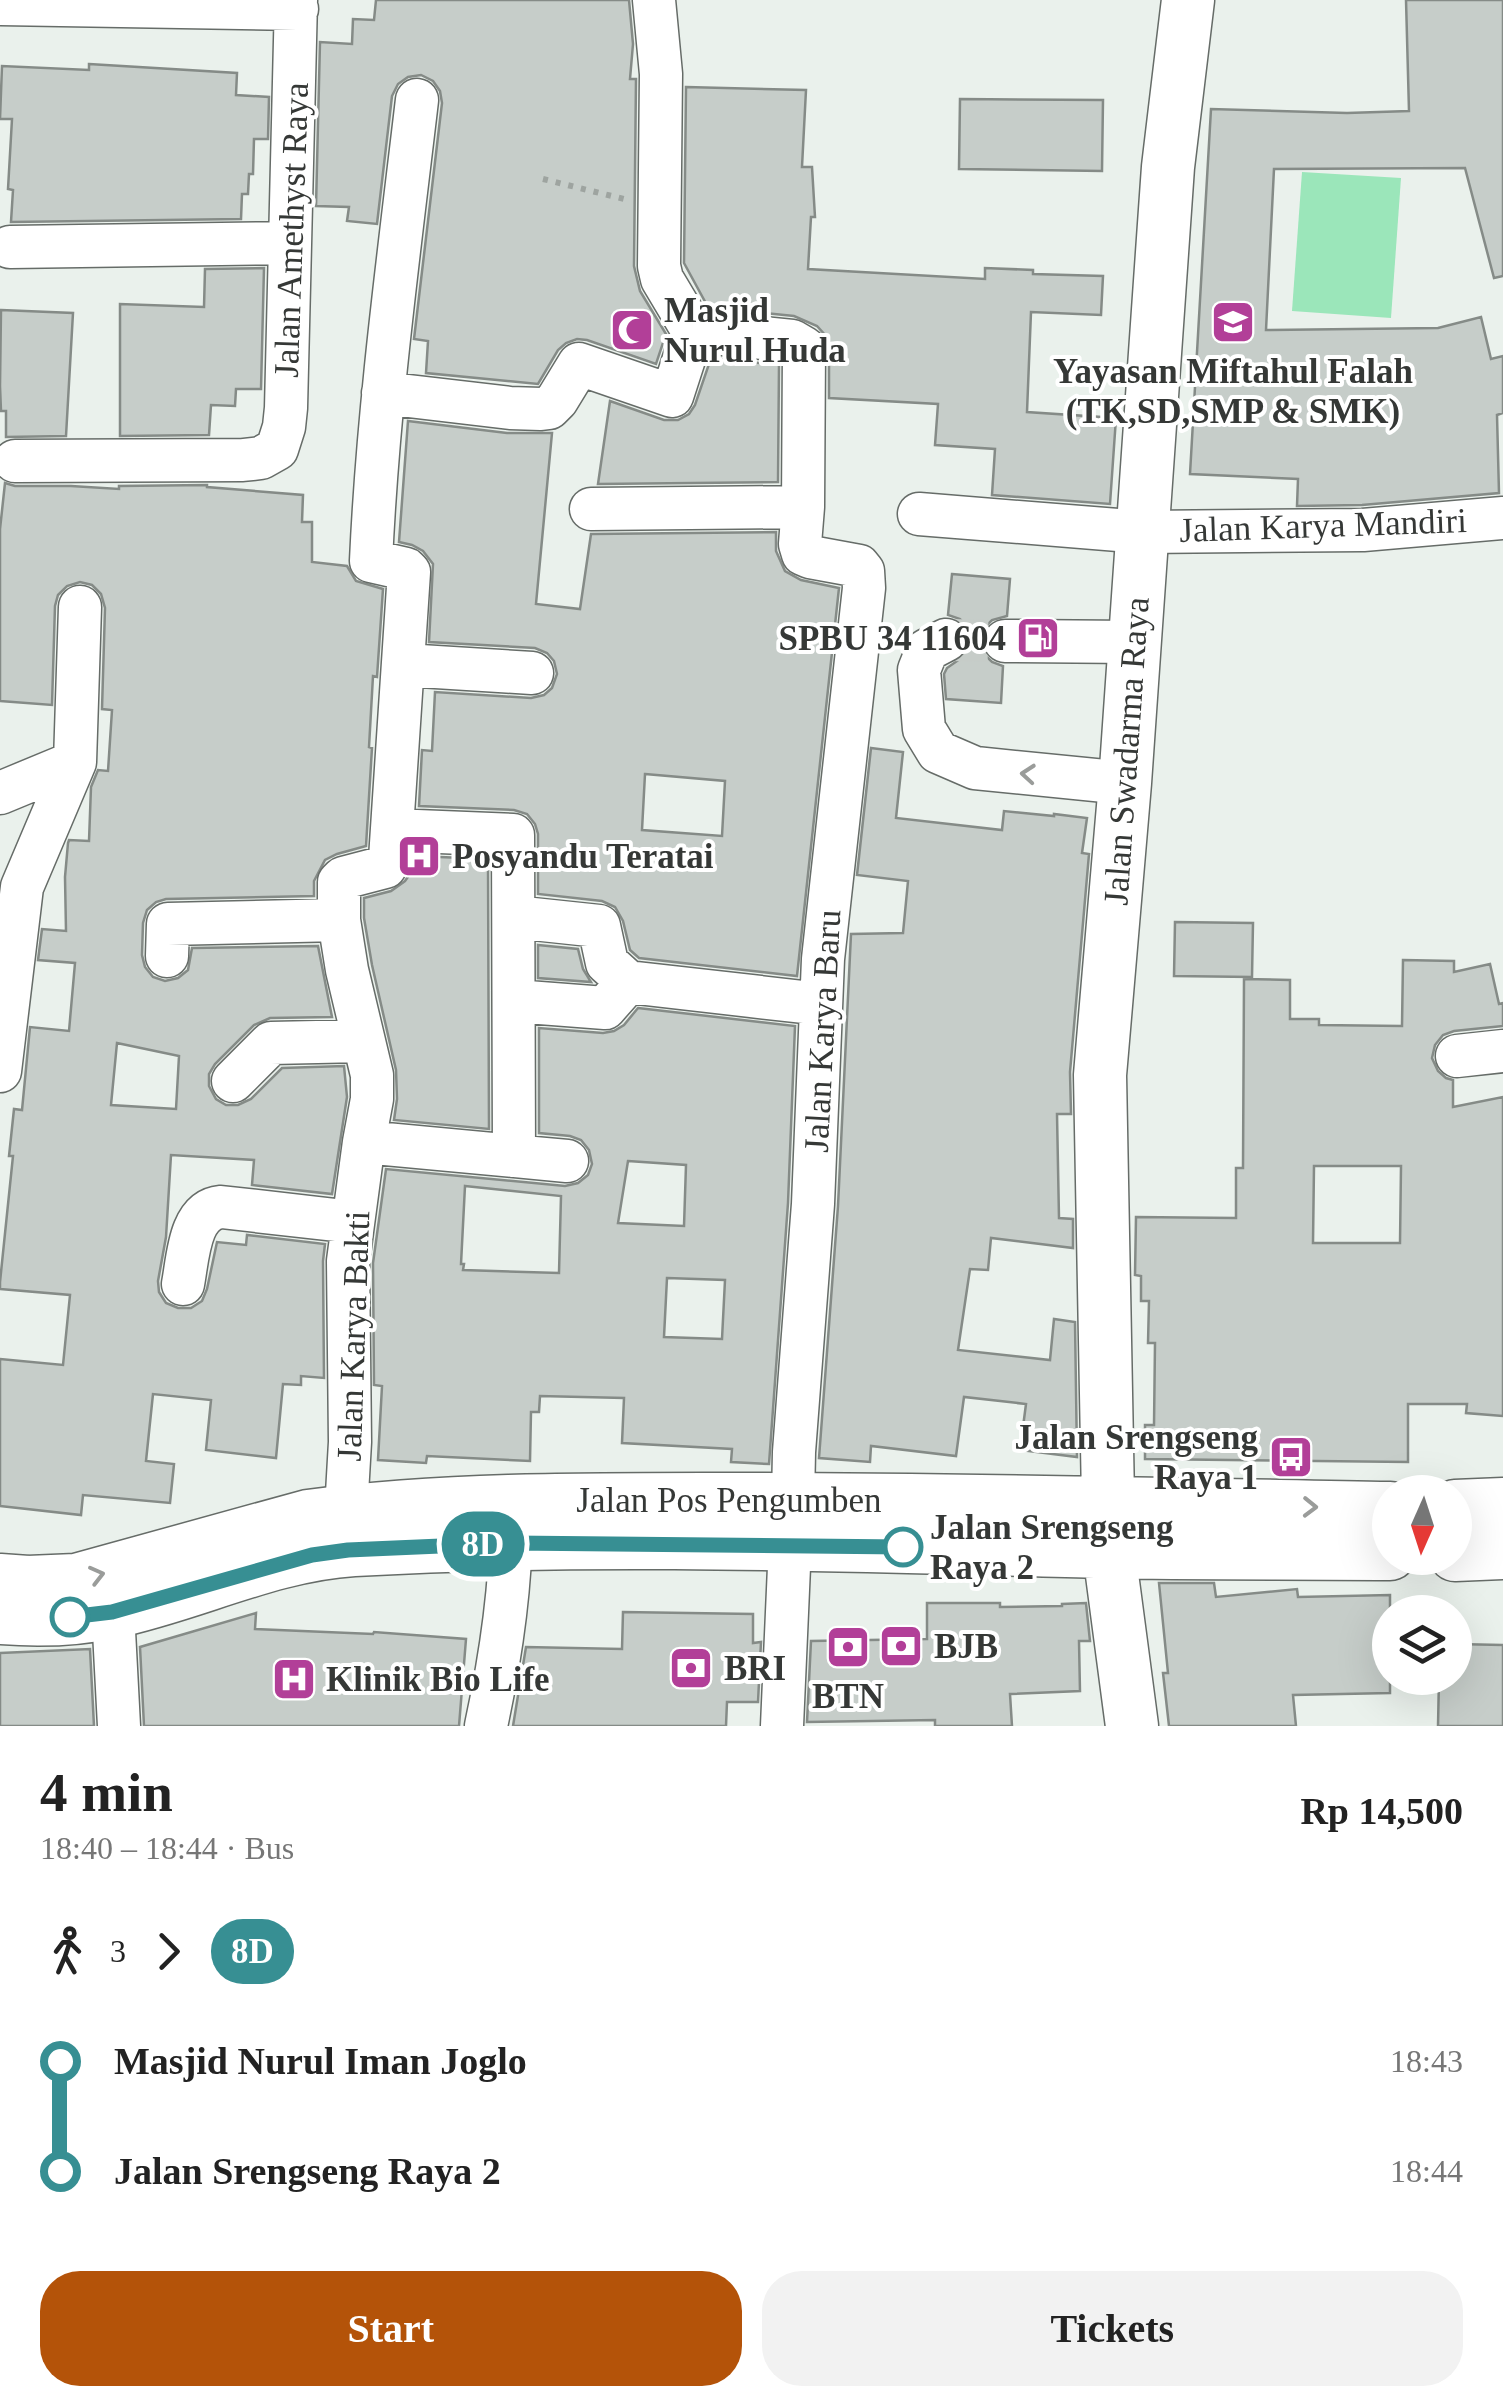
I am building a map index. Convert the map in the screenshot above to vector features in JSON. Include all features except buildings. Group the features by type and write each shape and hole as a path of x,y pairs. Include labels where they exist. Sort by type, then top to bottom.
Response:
{"main road":[{"name":"Jalan Swadarma Raya","path":"1132,1726 1108,1528 1100,1075 1126,783 1168,168 1188,0"},
{"path":"1472,1505 1503,1504"},
{"path":"1108,1528 1372,1509"},
{"name":"Jalan Pos Pengumben","path":"0,1580 76,1580 308,1516 346,1511 512,1521 1108,1528"},
{"name":"Jalan Pos Pengumben","path":"0,1618 52,1619 112,1612 312,1555 512,1521"},
{"path":"1108,1528 1372,1552"},
{"path":"1472,1554 1503,1553"}],"street":[{"path":"417,100 383,393 510,408 549,408 579,364 672,396 693,330 662,279 659,266 660,74 654,0"},
{"name":"Jalan Amethyst Raya","path":"0,4 296,5 286,408 277,449 261,458 242,460 15,461"},
{"path":"10,246 290,244"},
{"path":"591,509 804,506 804,348 792,340 693,330"},
{"name":"Jalan Karya Bakti","path":"346,1511 350,1442 348,1261 372,1075 347,970 339,920 340,878 385,867 390,859 408,570 371,561 383,393"},
{"path":"918,514 1144,516 1240,504"},
{"name":"Jalan Karya Baru","path":"782,1726 794,1452 813,1204 824,942 864,588 859,566 803,554 800,544 804,506"},
{"name":"Jalan Karya Mandiri","path":"1144,516 1363,530 1503,518"},
{"path":"0,1070 11,875 75,762 80,607"},
{"path":"946,640 927,650 919,670 924,730 938,752 975,768 1126,783"},
{"path":"1005,641 1134,642"},
{"path":"404,665 532,673"},
{"path":"0,794 75,762"},
{"path":"392,830 514,835 514,1156"},
{"path":"514,918 599,926 607,963 628,982 822,1004"},
{"path":"166,956 168,924 339,920"},
{"path":"514,1001 605,1008 628,982"},
{"path":"233,1080 271,1043 363,1041"},
{"path":"1457,1056 1503,1051"},
{"path":"364,1142 567,1160"},
{"path":"183,1284 192,1236 209,1208 353,1222"},
{"path":"486,1726 500,1662 512,1521"},
{"path":"112,1612 118,1726"}],"path":[{"path":"543,179 660,208"}],"green space":[{"path":"1302,172 1401,178 1391,318 1292,311"}],"tunnel":[{"path":"946,640 1005,641"}],"bus line":[{"name":"8D","path":"70,1617 112,1612 312,1555 348,1550 512,1543 903,1547"}],"place":[{"name":"Yayasan Miftahul Falah (TK,SD,SMP & SMK)","path":"1233,322"},
{"name":"Masjid Nurul Huda","path":"632,330"},
{"name":"SPBU 34 11604","path":"1038,638"},
{"name":"Posyandu Teratai","path":"419,856"},
{"name":"Jalan Srengseng Raya 1","path":"1291,1457"},
{"name":"Jalan Srengseng Raya 2","path":"903,1547"},
{"name":"BJB","path":"901,1646"},
{"name":"BTN","path":"848,1647"},
{"name":"BRI","path":"691,1668"},
{"name":"Klinik Bio Life","path":"294,1679"}]}
